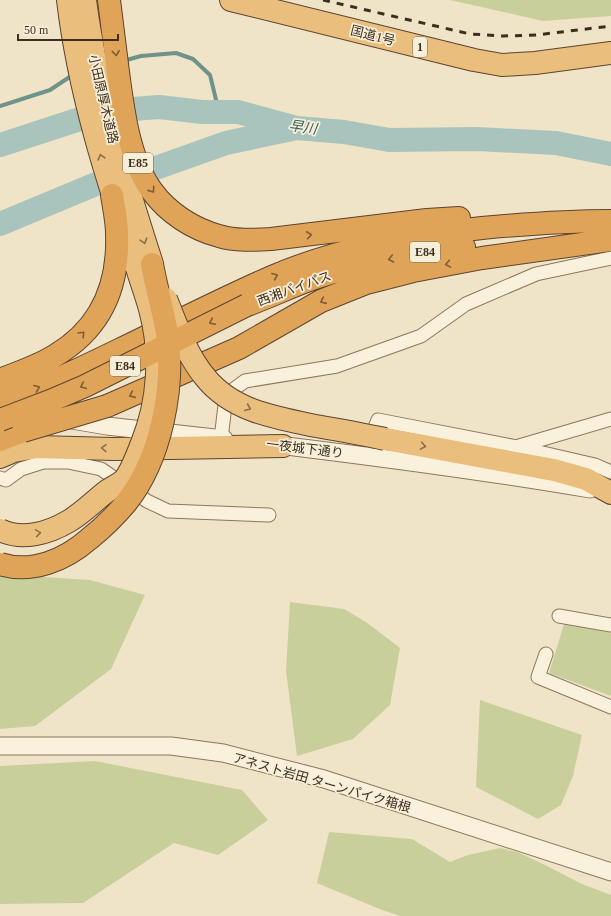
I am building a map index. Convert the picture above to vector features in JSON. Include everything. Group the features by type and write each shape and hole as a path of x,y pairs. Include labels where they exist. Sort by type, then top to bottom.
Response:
{"highway":[{"name":"小田原厚木道路","path":"68,0 76,56 85,101 112,195 150,310 158,355 158,372 151,416 136,459 125,479"},
{"name":"小田原厚木道路","path":"85,0 93,58 112,139 152,264 188,353 205,377 217,390 230,399 260,413 384,439 554,470 586,479 611,493"},
{"name":"E85","path":"109,0 127,129 141,172 152,190 165,206 181,218 200,229 220,236 244,240 271,239 427,220 468,218 580,221"},
{"name":"国道1号","path":"231,0 474,60 502,65 535,63 611,53"},
{"name":"E85","path":"0,380 35,366 56,355 74,342 88,328 102,310 110,292 116,266 118,233 112,195"},
{"name":"西湘バイパス","path":"0,420 85,386 312,262 355,249 458,231 513,225 580,221 611,221"},
{"path":"0,440 23,431 106,406 239,348 321,301 366,283 413,271 482,258 611,239"},
{"name":"西湘バイパス","path":"0,401 49,384 243,299 368,264 419,253 478,245 549,240 611,239"},
{"path":"0,564 28,567 46,564 66,556 84,544 108,523 127,502 149,463 164,416 169,362 167,333 152,264"},
{"path":"0,458 14,451 37,447 114,449 283,446"},
{"path":"0,530 9,534 24,535 41,533 62,525 82,513 108,490 125,479"},
{"path":"0,549 23,553 39,551 72,538 88,527 107,509 116,498 125,479"}],"street":[{"path":"221,439 227,396 245,381 337,366 421,336 466,304 536,274 611,258"},
{"name":"一夜城下通り","path":"0,401 28,412 107,426 364,455 549,482 611,493"},
{"path":"517,447 611,419"},
{"path":"364,455 378,420 517,447 595,465 611,472"},
{"path":"0,478 6,480 21,469 43,462 68,462 101,469 147,501 168,510 269,514"},
{"path":"559,616 611,625"},
{"path":"546,654 538,676 611,707"},
{"name":"アネスト岩田 ターンパイク箱根","path":"0,746 171,746 223,753 324,779 611,872"}],"green space":[{"path":"450,0 611,0 611,16 543,21"},
{"path":"0,572 13,575 90,580 145,595 111,669 35,726 0,729"},
{"path":"290,602 344,609 366,622 400,648 390,705 353,739 297,756 286,671"},
{"path":"564,624 611,633 611,696 549,673"},
{"path":"480,700 582,735 573,776 561,805 538,819 476,787"},
{"path":"95,761 242,790 268,820 218,855 174,843 83,903 0,904 0,766"},
{"path":"329,832 412,839 450,862 468,855 500,848 517,852 582,884 611,895 611,916 400,916 317,883"}],"waterway":[{"path":"123,61 141,56 176,53 193,59 210,75 219,112"},
{"path":"0,106 50,90 74,74"},
{"name":"早川","path":"0,145 77,120 133,109 159,107 202,112 238,112 297,128 344,132 389,140 477,139 556,143 611,154"},
{"path":"0,224 96,184 153,169 226,143 292,129"}],"railway":[{"path":"323,0 470,34 503,36 536,35 611,26"}]}
